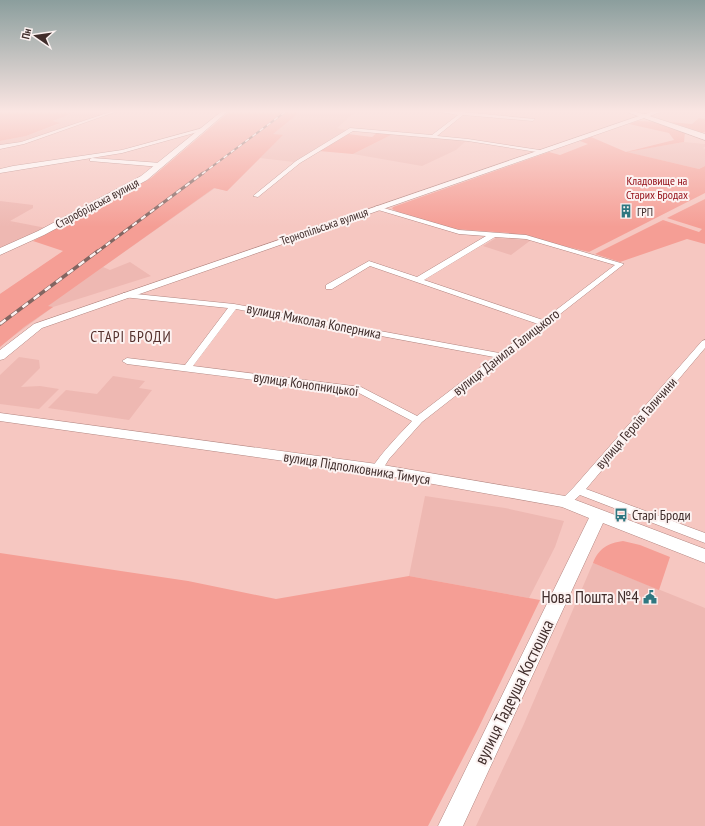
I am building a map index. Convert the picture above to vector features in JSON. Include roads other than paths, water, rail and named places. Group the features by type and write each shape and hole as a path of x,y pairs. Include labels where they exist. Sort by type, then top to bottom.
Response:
{"main road":[{"name":"Старобрідська вулиця","path":"0,252 41,233 144,178 178,151"},
{"name":"Тернопільська вулиця","path":"0,356 38,326 543,151"},
{"name":"вулиця Підполковника Тимуся","path":"0,417 377,469 565,502 705,556"},
{"name":"вулиця Тадеуша Костюшка","path":"450,826 599,515"}],"street":[{"path":"0,171 124,151"},
{"path":"256,196 298,162 317,151"},
{"path":"72,159 161,165"},
{"path":"376,208 451,231 480,243"},
{"path":"451,231 494,235"},
{"path":"418,280 494,235"},
{"name":"вулиця Данила Галицького","path":"377,469 385,457 418,420 620,264 534,239 494,235"},
{"path":"329,287 369,263 544,323"},
{"name":"вулиця Миколая Коперника","path":"126,295 234,306 502,356"},
{"path":"187,368 234,306"},
{"name":"вулиця Героїв Галичини","path":"565,502 578,490 705,343"},
{"name":"вулиця Конопницької","path":"127,361 361,390 418,420"},
{"path":"578,490 705,538"}],"railway":[{"path":"202,174 233,151"},
{"path":"97,252 203,173"},
{"path":"0,324 98,251"}],"place":[{"name":"ГРП","path":"626,211"},
{"name":"Старі Броди","path":"621,515"},
{"name":"Нова Пошта №4","path":"650,597"}],"district":[{"name":"СТАРІ БРОДИ","path":"131,336"}],"park label":[{"name":"Кладовище на Старих Бродах","path":"657,187"}]}
